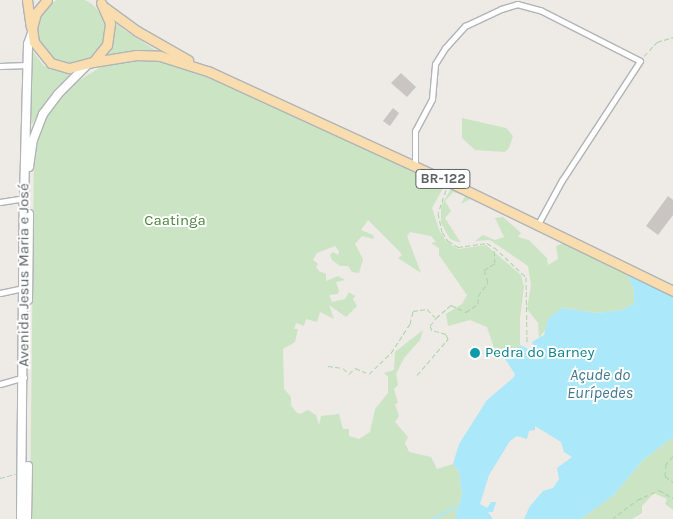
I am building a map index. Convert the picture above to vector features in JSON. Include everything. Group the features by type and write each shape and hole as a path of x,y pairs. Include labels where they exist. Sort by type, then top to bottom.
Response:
{"main road":[{"name":"BR-122","path":"27,0 32,31 38,50 51,63 69,68 136,55 160,56 210,72"},
{"path":"32,31 36,13 46,0"},
{"name":"BR-122","path":"90,64 104,50 110,34 107,12 98,1"},
{"name":"BR-122","path":"98,1 137,31 210,72 538,224 673,291"},
{"name":"Avenida Jesus Maria e José","path":"27,519 25,482 24,198 28,41 32,31"},
{"name":"Avenida Jesus Maria e José","path":"21,519 25,482 23,472 25,291 29,165 33,140 50,104 90,64"}],"street":[{"path":"415,167 415,131 435,91 435,64 456,34 476,20 513,5 528,6 627,51 640,61 562,180 538,224"},
{"path":"0,66 27,65"},
{"path":"0,202 24,198"},
{"path":"0,294 25,291"},
{"path":"0,384 24,377"}],"path":[{"path":"640,61 657,42 673,37"},
{"path":"449,182 438,213 442,232 458,247 487,243 526,276 527,342"},
{"path":"418,375 448,340 446,334 432,330 430,326 436,318 451,304 461,311 476,308 478,296 488,282 484,270 495,263 494,247"},
{"path":"328,366 344,368 350,374 355,368 369,374 391,353 410,324 413,310 427,309 436,318"},
{"path":"673,456 666,464 664,476 673,482"},
{"path":"0,478 23,472"},
{"path":"612,519 637,500 659,490 673,498"}],"green space":[{"path":"71,-3 84,0 95,7 102,18 105,31 102,44 95,55 84,62 71,65 58,62 47,55 40,44 37,31 40,18 47,7 58,0"},
{"path":"111,19 124,30 160,53 106,55"},
{"path":"31,49 44,66 73,74 54,90 32,124 30,124"},
{"name":"Caatinga","path":"143,59 180,65 441,183 443,188 432,208 440,232 447,242 458,249 486,245 521,275 524,287 520,318 520,345 514,353 503,356 494,348 487,327 470,320 448,326 446,314 462,304 467,295 439,255 439,248 431,243 436,242 431,236 410,232 407,236 421,273 398,258 402,255 400,252 368,220 361,230 373,235 374,239 362,236 355,244 363,259 359,273 352,272 348,266 340,266 332,260 330,255 333,252 338,255 339,251 335,246 317,253 313,260 318,264 316,267 319,271 326,274 326,281 338,276 345,280 336,282 339,291 338,294 329,295 332,302 345,299 349,292 355,296 353,299 357,306 346,317 329,305 334,319 320,312 317,322 306,319 304,326 296,323 294,329 298,329 295,342 283,349 284,389 291,397 291,405 296,412 300,414 308,410 316,415 319,425 321,416 339,414 343,429 349,429 349,436 359,439 370,432 375,409 388,393 388,377 384,373 394,370 395,352 423,330 420,340 404,358 396,374 398,385 394,389 398,403 395,404 399,416 395,422 408,437 405,443 409,452 431,457 437,469 453,464 459,472 462,494 455,519 30,519 34,147 43,119 73,84 101,67"},
{"path":"462,118 506,128 513,136 509,148 505,152 475,150 462,138"},
{"path":"451,189 472,198 461,204 465,196 453,192 445,201 451,211 445,218 461,243 450,239 441,223 441,206"},
{"path":"503,217 521,233 518,237 529,240 547,258 548,265 558,259 556,246 564,243 626,271 634,291 634,304 622,310 597,313 562,308 539,338 538,323 527,309 531,285 528,266 490,240 475,241 483,235 495,240 504,237 495,218"},
{"path":"673,437 673,510 665,504 667,499 654,493 642,506 642,513 632,519 581,519 613,496 643,460"}],"water":[{"name":"Açude do Eurípedes","path":"626,271 673,296 673,437 643,460 613,496 581,519 524,519 530,506 543,491 553,488 559,479 557,468 572,457 564,452 561,442 535,426 535,430 529,431 527,439 517,436 510,441 489,475 480,504 487,508 491,502 496,502 493,512 488,512 493,519 455,519 462,494 459,472 453,464 459,444 487,400 513,378 515,374 503,356 514,353 520,345 535,352 532,342 544,335 548,319 562,308 597,313 622,310 634,304 634,291"}],"building":[{"path":"401,73 416,87 407,97 391,83"},
{"path":"393,108 399,113 390,126 383,121"},
{"path":"668,196 673,200 673,215 658,235 646,226"}],"waterway":[{"path":"433,519 457,506"}],"place":[{"name":"Pedra do Barney","path":"475,353"}]}
